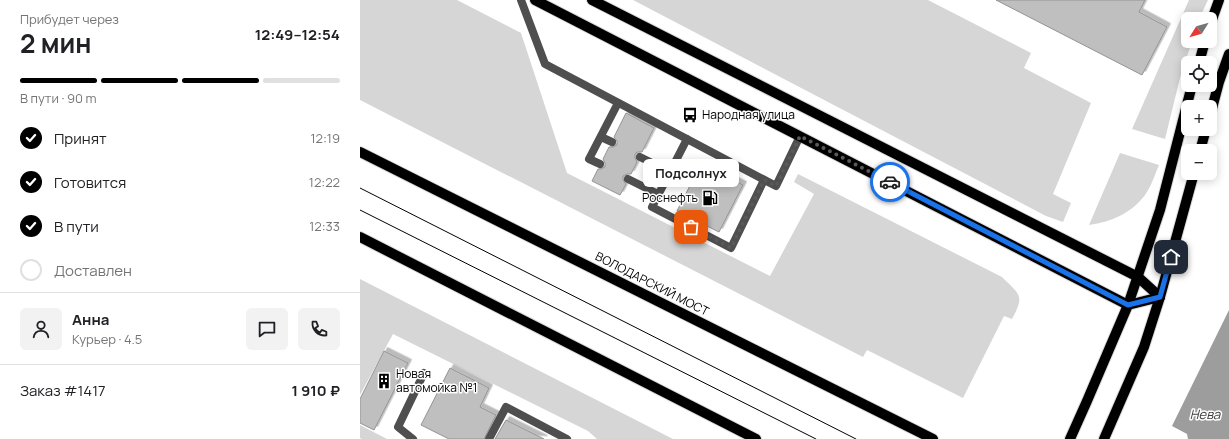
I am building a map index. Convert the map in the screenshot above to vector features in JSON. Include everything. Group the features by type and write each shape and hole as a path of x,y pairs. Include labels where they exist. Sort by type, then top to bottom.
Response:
{"main road":[{"path":"535,0 1128,305 1160,297"},
{"path":"592,0 1138,277 1160,297"},
{"path":"1215,12 1220,0"},
{"path":"1215,100 1229,54"},
{"path":"1070,439 1128,305 1138,277 1160,210 1190,92"},
{"name":"ВОЛОДАРСКИЙ МОСТ","path":"360,152 933,439"},
{"path":"1104,439 1144,347 1160,297 1192,180"},
{"path":"360,237 756,439"}],"lane":[{"path":"521,0 545,64 776,186 800,136"},
{"path":"600,164 589,159 618,103"},
{"path":"601,137 612,142"},
{"path":"687,139 652,207 731,248 764,180"},
{"path":"640,157 670,172"},
{"path":"628,179 658,194"},
{"path":"413,439 398,427 424,373"},
{"path":"489,439 506,407 567,439"}],"shaded area":[{"path":"360,0 457,0 521,33 567,173 770,276 814,194 794,182 798,174 1002,277 1019,296 1016,311 1012,319 1004,316 963,398 867,350 863,357 360,100"},
{"path":"633,0 928,0 1031,53 1024,68 1091,103 1053,194 1071,203 1063,222 1046,216"},
{"path":"1189,0 1208,0 1202,12 1184,12"},
{"path":"1181,18 1181,48 1190,48 1187,56 1181,56 1181,75 1165,139 1132,129"},
{"path":"1120,153 1159,165 1152,182 1142,199 1122,215 1098,224 1089,225"},
{"path":"360,279 673,439 597,439 588,431 393,334 360,395"},
{"path":"360,425 387,439 360,438"}],"water":[{"name":"Нева","path":"1229,310 1229,439 1188,439 1187,434 1172,426"}],"building":[{"path":"996,0 1145,0 1139,12 1167,27 1142,75"},
{"path":"626,113 654,128 642,152 637,152 635,154 637,162 631,174 623,176 623,180 626,184 620,195 592,181 598,169 605,167 603,159 609,147 617,145 617,141 614,137"},
{"name":"Роснефть","path":"701,164 743,185 719,232 677,211"},
{"name":"Новая автомойка №1","path":"384,351 408,363 374,430 360,423 360,399"},
{"path":"450,368 489,388 480,407 496,415 484,439 449,439 421,425"},
{"path":"506,420 544,439 495,439"}],"tram line":[{"path":"360,188 856,439"},
{"path":"360,210 816,439"}],"way so far":[{"path":"691,227 731,248 764,180 776,186 800,136 890,182"}],"place":[{"name":"Народная улица","path":"690,115"},
{"name":"Роснефть","path":"710,198"},
{"name":"Подсолнух","path":"691,227"},
{"name":"Новая автомойка №1","path":"384,381"}],"route":[{"path":"890,182 1128,305 1160,297 1171,257"}]}
